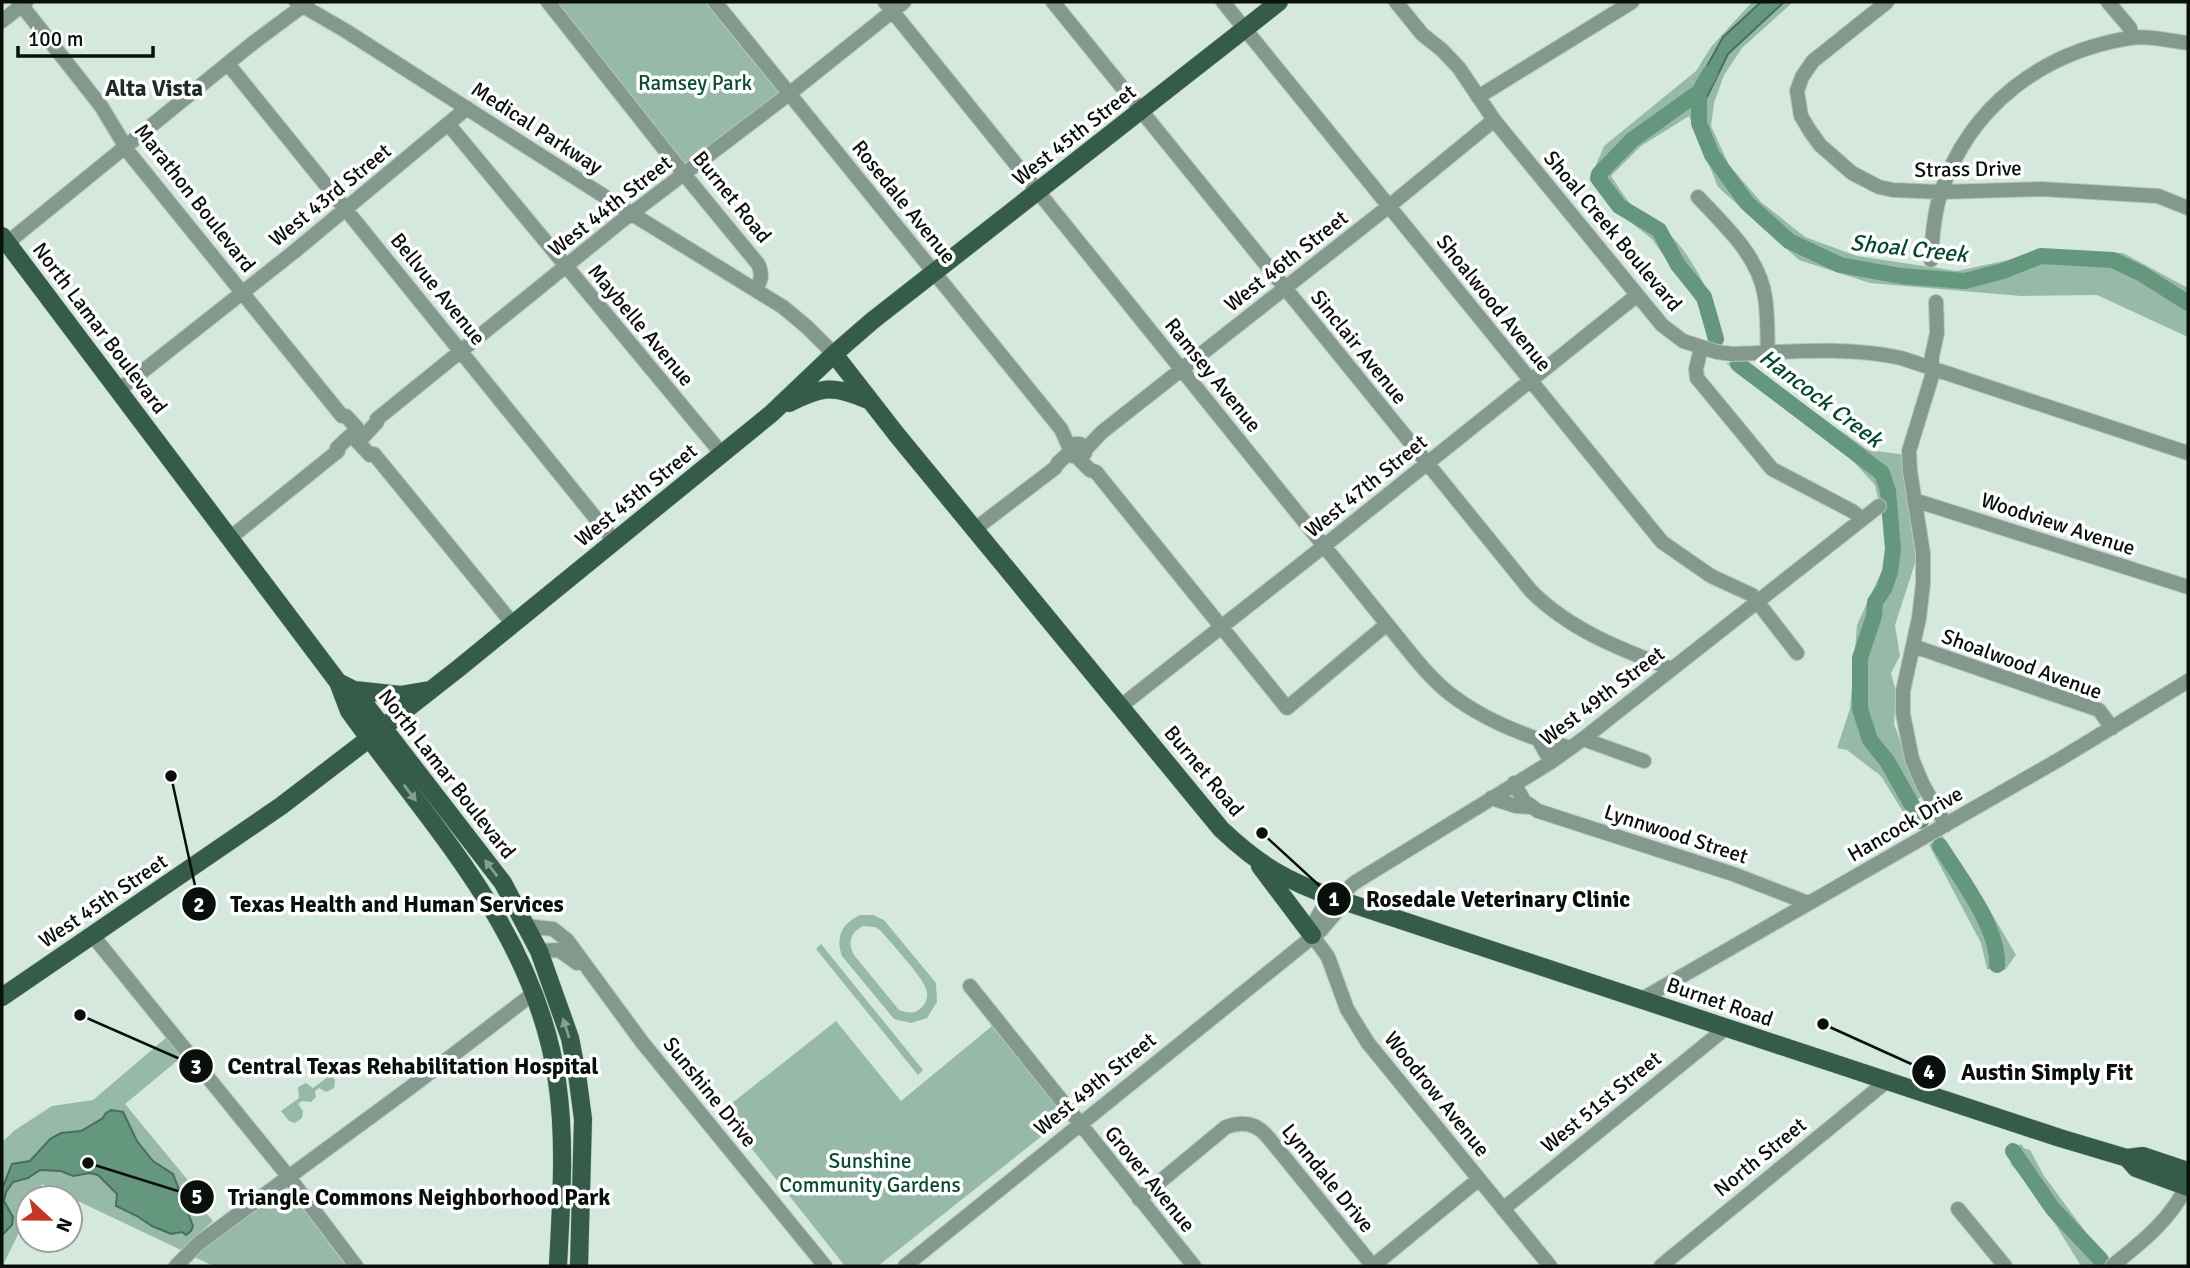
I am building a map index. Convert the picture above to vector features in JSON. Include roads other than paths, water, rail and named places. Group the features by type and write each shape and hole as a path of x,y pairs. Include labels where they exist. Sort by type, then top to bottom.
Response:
{"main road":[{"name":"West 45th Street","path":"2,997 281,806 343,759 777,409 872,321 1279,2"},
{"name":"North Lamar Boulevard","path":"5,240 230,538 346,686 509,936 544,1020 557,1081 562,1140 558,1266"},
{"name":"Burnet Road","path":"834,354 1221,830 1253,858 1296,883 1337,899 2127,1158 2136,1168 2187,1189"},
{"path":"777,409 824,388 840,389 869,400"},
{"name":"North Lamar Boulevard","path":"346,686 349,711 376,733 503,884 539,951 570,1038 580,1095 583,1155 579,1266"},
{"path":"346,686 401,695 431,690"},
{"path":"343,759 349,742 349,711"},
{"path":"1253,858 1312,935"},
{"path":"509,936 526,947 539,951"},
{"path":"558,1096 580,1095"}],"street":[{"name":"Burnet Road","path":"548,2 758,264 762,272 756,290 796,317 834,354"},
{"name":"Rosedale Avenue","path":"715,2 935,273 1060,429 1062,435 1095,466 1096,472 1287,708 1387,624"},
{"name":"Sinclair Avenue","path":"1053,2 1531,591 1553,611 1596,638 1672,669"},
{"name":"Shoalwood Avenue","path":"1223,2 1661,541 1712,576 1752,596 1797,653"},
{"name":"Shoal Creek Boulevard","path":"1396,2 1422,34 1448,55 1494,120 1636,296 1672,334 1702,348 1732,354 1869,353 1902,358 2188,453"},
{"path":"1478,97 1632,2"},
{"name":"Strass Drive","path":"1887,2 1813,61 1802,77 1797,91 1801,116 1810,131 1820,145 1852,173 1893,190 1941,192 2041,189 2158,196 2188,208"},
{"path":"2108,2 2130,28 2132,37"},
{"path":"2,21 22,3"},
{"name":"Marathon Boulevard","path":"22,3 101,106 130,154 342,416 346,416 370,455 374,454 513,624"},
{"path":"5,240 302,3"},
{"name":"Medical Parkway","path":"302,3 756,290"},
{"name":"West 44th Street","path":"230,538 338,451 337,448 377,422 377,419 632,214 789,94 894,5"},
{"name":"Ramsey Avenue","path":"894,5 1038,193 1432,677 1451,695 1495,722 1571,748"},
{"path":"1931,260 1941,192 1959,153 1976,126 2006,92 2049,64 2079,52 2132,37 2188,43"},
{"name":"Bellvue Avenue","path":"228,64 615,542"},
{"name":"West 43rd Street","path":"119,390 467,108"},
{"name":"West 46th Street","path":"975,529 1055,468 1063,467 1094,435 1102,432 1284,289 1494,120"},
{"name":"Maybelle Avenue","path":"449,125 722,454"},
{"path":"1698,197 1732,233 1759,275 1765,297 1768,353"},
{"name":"West 47th Street","path":"1121,706 1636,296"},
{"path":"1936,302 1937,332 1932,376 1909,451 1923,553 1919,618 1903,691 1905,732 1912,759 1923,785 1946,825"},
{"path":"1702,348 1696,369 1697,378 1772,469 1852,511 1862,519"},
{"name":"Woodview Avenue","path":"1914,500 2188,587"},
{"name":"West 49th Street","path":"905,1266 1321,930 1338,910 1337,899 1353,883 1571,748 1880,506"},
{"name":"Shoalwood Avenue","path":"1913,646 2099,710 2112,729"},
{"name":"Hancock Drive","path":"1642,999 2112,729 2188,681"},
{"path":"1538,738 1551,762"},
{"path":"1583,739 1644,761"},
{"path":"1514,783 1530,807"},
{"name":"Lynnwood Street","path":"1491,798 1516,806 1530,807 1733,873 1808,903"},
{"name":"Sunshine Drive","path":"526,926 547,927 558,932 579,955 642,1042 825,1266"},
{"name":"Woodrow Avenue","path":"1312,935 1328,957 1347,1009 1368,1043 1550,1266"},
{"path":"93,936 288,1176 356,1266"},
{"name":"Sunshine Drive","path":"539,951 564,952 592,976"},
{"name":"Grover Avenue","path":"970,986 1194,1266"},
{"path":"176,1266 199,1243 533,997"},
{"name":"West 51st Street","path":"1503,1209 1726,1028"},
{"name":"North Street","path":"1661,1266 1887,1081"},
{"name":"Lynndale Drive","path":"1139,1199 1221,1131 1244,1123 1262,1131 1373,1266"},
{"path":"1373,1266 1479,1179"},
{"path":"2112,1266 2156,1228 2187,1189"},
{"path":"1958,1209 2005,1266"}],"waterway":[{"name":"Shoal Creek","path":"1710,73 1699,92 1699,123 1712,155 1747,203 1789,241 1840,265 1901,276 1965,281 2003,271 2041,256 2113,260 2142,274 2188,303"},
{"name":"Hancock Creek","path":"1699,92 1632,140 1598,178 1619,206 1659,230 1678,265 1704,297 1716,339"},
{"name":"Hancock Creek","path":"1738,364 1882,473 1888,491 1893,549 1890,572 1884,589 1875,602 1874,616 1860,658 1860,709 1870,740 1887,761 1921,821"},
{"name":"Hancock Creek","path":"1940,846 1985,919 1996,950 1997,965"},
{"name":"Hancock Creek","path":"2013,1151 2053,1209 2101,1260"}],"place":[{"name":"Texas Health and Human Services","path":"171,776"},
{"name":"Rosedale Veterinary Clinic","path":"1262,833"},
{"name":"Central Texas Rehabilitation Hospital","path":"80,1015"},
{"name":"Austin Simply Fit","path":"1823,1024"},
{"name":"Triangle Commons Neighborhood Park","path":"88,1163"}],"district":[{"name":"Alta Vista","path":"154,88"}],"park label":[{"name":"Ramsey Park","path":"695,83"},
{"name":"Sunshine Community Gardens","path":"870,1173"}]}
